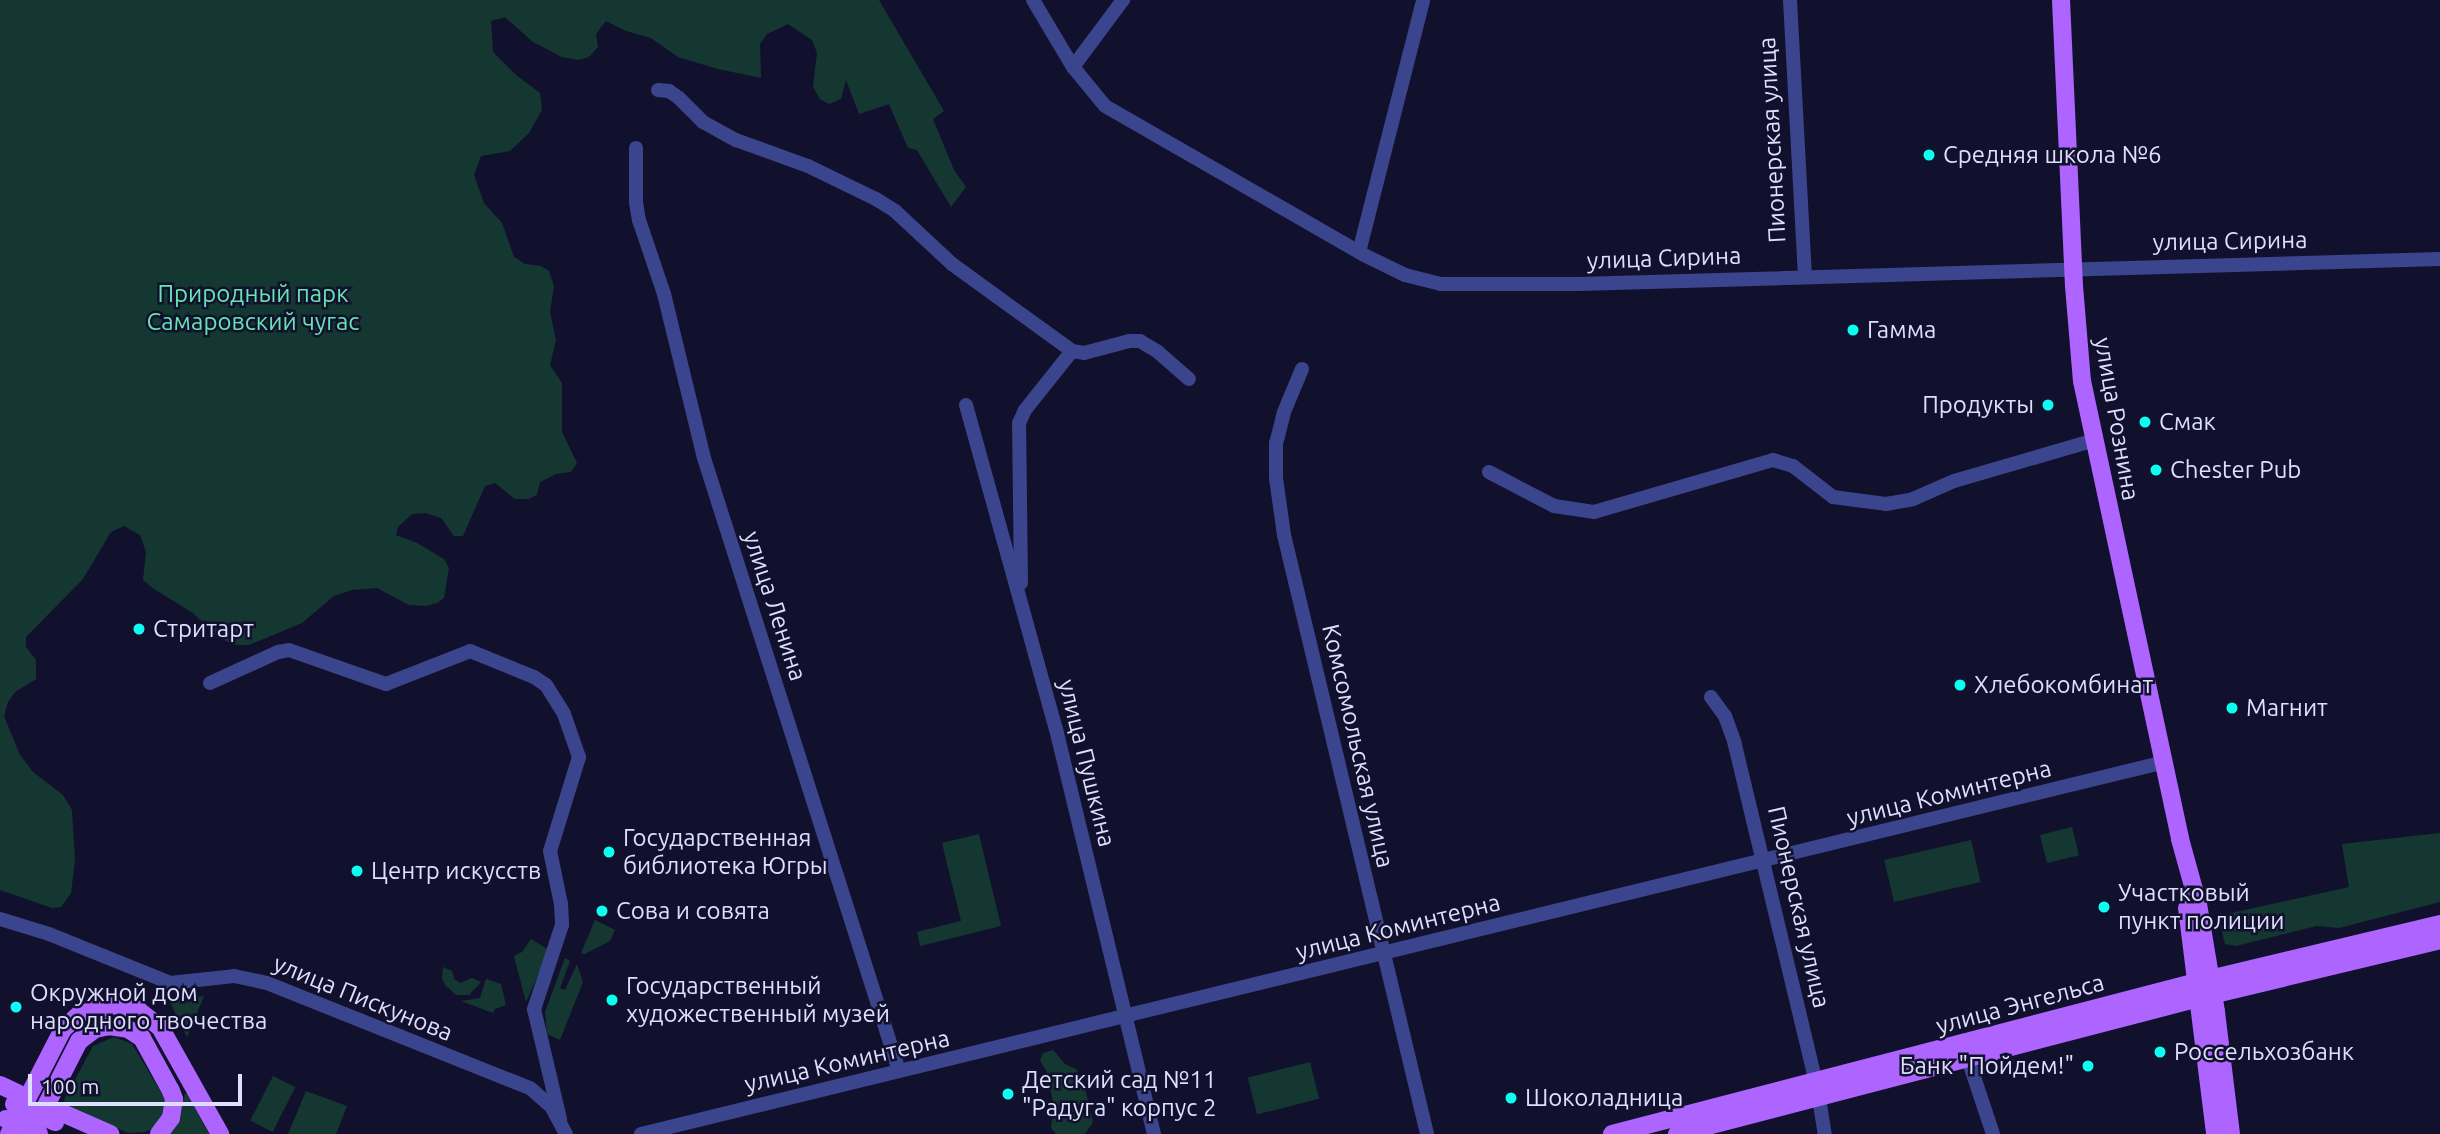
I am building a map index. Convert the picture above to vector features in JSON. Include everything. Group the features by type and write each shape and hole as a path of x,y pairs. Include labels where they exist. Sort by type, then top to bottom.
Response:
{"main road":[{"name":"улица Рознина","path":"2061,0 2078,352 2092,441 2180,839 2198,904 2215,1134"},
{"name":"улица Энгельса","path":"1676,1134 1817,1091 2440,924"},
{"name":"улица Энгельса","path":"1612,1134 1969,1059 2205,988 2440,940"},
{"name":"улица Рознина","path":"2205,988 2231,1134"},
{"path":"8,1111 63,1029 81,1013 115,1005 138,1010 160,1027 220,1134"},
{"path":"31,1134 72,1049 86,1034 109,1026 128,1029 142,1038 171,1091 174,1099 171,1118 159,1134"},
{"path":"0,1085 8,1111 40,1134"},
{"path":"8,1111 61,1120 110,1134"},
{"path":"61,1120 84,1134"},
{"path":"61,1120 102,1134"}],"street":[{"name":"улица Сирина","path":"1032,0 1073,67 1094,95 1114,112 1359,252 1405,275 1454,286 2440,259"},
{"path":"1073,67 1123,0"},
{"path":"1359,252 1423,0"},
{"name":"Пионерская улица","path":"1790,0 1805,276"},
{"path":"658,90 669,91 704,122 736,140 808,166 886,205 952,264 1072,351 1084,352 1129,341 1140,341 1158,352 1189,379"},
{"name":"улица Ленина","path":"636,148 636,202 639,220 664,294 704,458 899,1071"},
{"path":"1020,592 1023,572 1019,423 1025,410 1072,351"},
{"name":"Комсомольская улица","path":"1302,369 1284,411 1276,443 1279,502 1284,535 1427,1134"},
{"name":"улица Пушкина","path":"966,405 1020,592 1154,1134"},
{"path":"1489,472 1554,506 1594,512 1758,464 1784,461 1833,497 1886,504 1913,499 1965,477 2092,441"},
{"path":"210,683 278,652 289,650 386,684 470,651 534,677 546,685 564,714 579,757 550,851 563,916 558,941 534,1009 560,1119"},
{"name":"Пионерская улица","path":"1711,697 1725,716 1734,741 1825,1134"},
{"name":"улица Коминтерна","path":"641,1134 1763,863 2165,762"},
{"name":"улица Пискунова","path":"0,919 49,934 170,983 225,976 254,979 523,1085 542,1096 560,1119 566,1134"},
{"path":"1969,1059 1993,1134"},
{"path":"523,1085 540,1080 546,1064"}],"green space":[{"name":"Природный парк Самаровский чугас","path":"0,0 879,0 944,111 933,119 954,170 966,187 951,207 917,150 908,148 889,104 859,114 846,80 841,99 829,104 820,99 813,87 817,53 812,40 788,24 767,34 760,44 761,78 678,57 651,38 626,31 606,21 596,34 598,47 589,57 578,60 562,57 533,42 505,17 491,21 493,52 516,75 540,93 542,110 529,133 510,151 481,156 474,175 484,203 502,223 514,257 525,264 541,266 549,271 554,286 550,312 556,340 550,365 562,383 562,432 577,463 571,472 556,474 540,482 537,495 528,499 515,499 495,483 485,486 463,536 454,536 441,518 426,513 412,514 398,527 396,535 417,543 444,559 449,568 444,598 437,603 425,606 409,605 377,588 352,590 334,596 302,623 249,645 234,645 217,636 193,613 143,580 146,552 140,535 124,526 111,532 83,579 26,637 26,647 36,660 36,679 15,692 8,702 4,716 20,755 33,772 63,795 72,810 75,859 71,893 61,907 52,908 0,890"},
{"path":"2072,827 2079,855 2047,863 2040,835"},
{"path":"2440,833 2440,902 2339,928 2316,926 2236,946 2225,944 2218,916 2349,887 2342,844"},
{"path":"979,834 1001,926 920,946 917,932 961,921 942,843"},
{"path":"1971,840 1981,882 1894,902 1884,860"},
{"path":"595,920 615,930 610,941 585,954 581,953"},
{"path":"531,939 549,950 526,1002 514,956 522,952"},
{"path":"565,958 570,961 560,988 565,990 577,964 583,982 560,1040 547,1034 545,1012"},
{"path":"443,967 452,971 454,979 460,983 472,978 481,982 469,995 456,995 445,985 442,978"},
{"path":"486,979 501,984 506,1005 495,1009 493,1013 461,1001 480,998"},
{"path":"204,996 187,1037 169,1000"},
{"path":"114,1037 132,1044 164,1097 164,1115 154,1128 145,1132 128,1133 67,1107 64,1100 93,1046"},
{"path":"1053,1050 1065,1064 1076,1069 1084,1084 1093,1122 1085,1134 1056,1134 1051,1128 1054,1106 1046,1070 1040,1061 1043,1053"},
{"path":"1310,1062 1319,1099 1257,1114 1248,1077"},
{"path":"273,1076 295,1087 273,1132 250,1121"},
{"path":"306,1091 347,1106 336,1134 288,1134"},
{"path":"185,1093 209,1134 170,1134 179,1122"}],"place":[{"name":"Средняя школа №6","path":"1929,155"},
{"name":"Гамма","path":"1853,330"},
{"name":"Продукты","path":"2048,405"},
{"name":"Смак","path":"2145,422"},
{"name":"Chester Pub","path":"2156,470"},
{"name":"Стритарт","path":"139,629"},
{"name":"Хлебокомбинат","path":"1960,685"},
{"name":"Магнит","path":"2232,708"},
{"name":"Государственная библиотека Югры","path":"609,852"},
{"name":"Центр искусств","path":"357,871"},
{"name":"Участковый пункт полиции","path":"2104,907"},
{"name":"Сова и совята","path":"602,911"},
{"name":"Государственный художественный музей","path":"612,1000"},
{"name":"Окружной дом народного твочества","path":"16,1007"},
{"name":"Россельхозбанк","path":"2160,1052"},
{"name":"Банк \"Пойдем!\"","path":"2088,1066"},
{"name":"Детский сад №11 \"Радуга\" корпус 2","path":"1008,1094"},
{"name":"Шоколадница","path":"1511,1098"}]}
